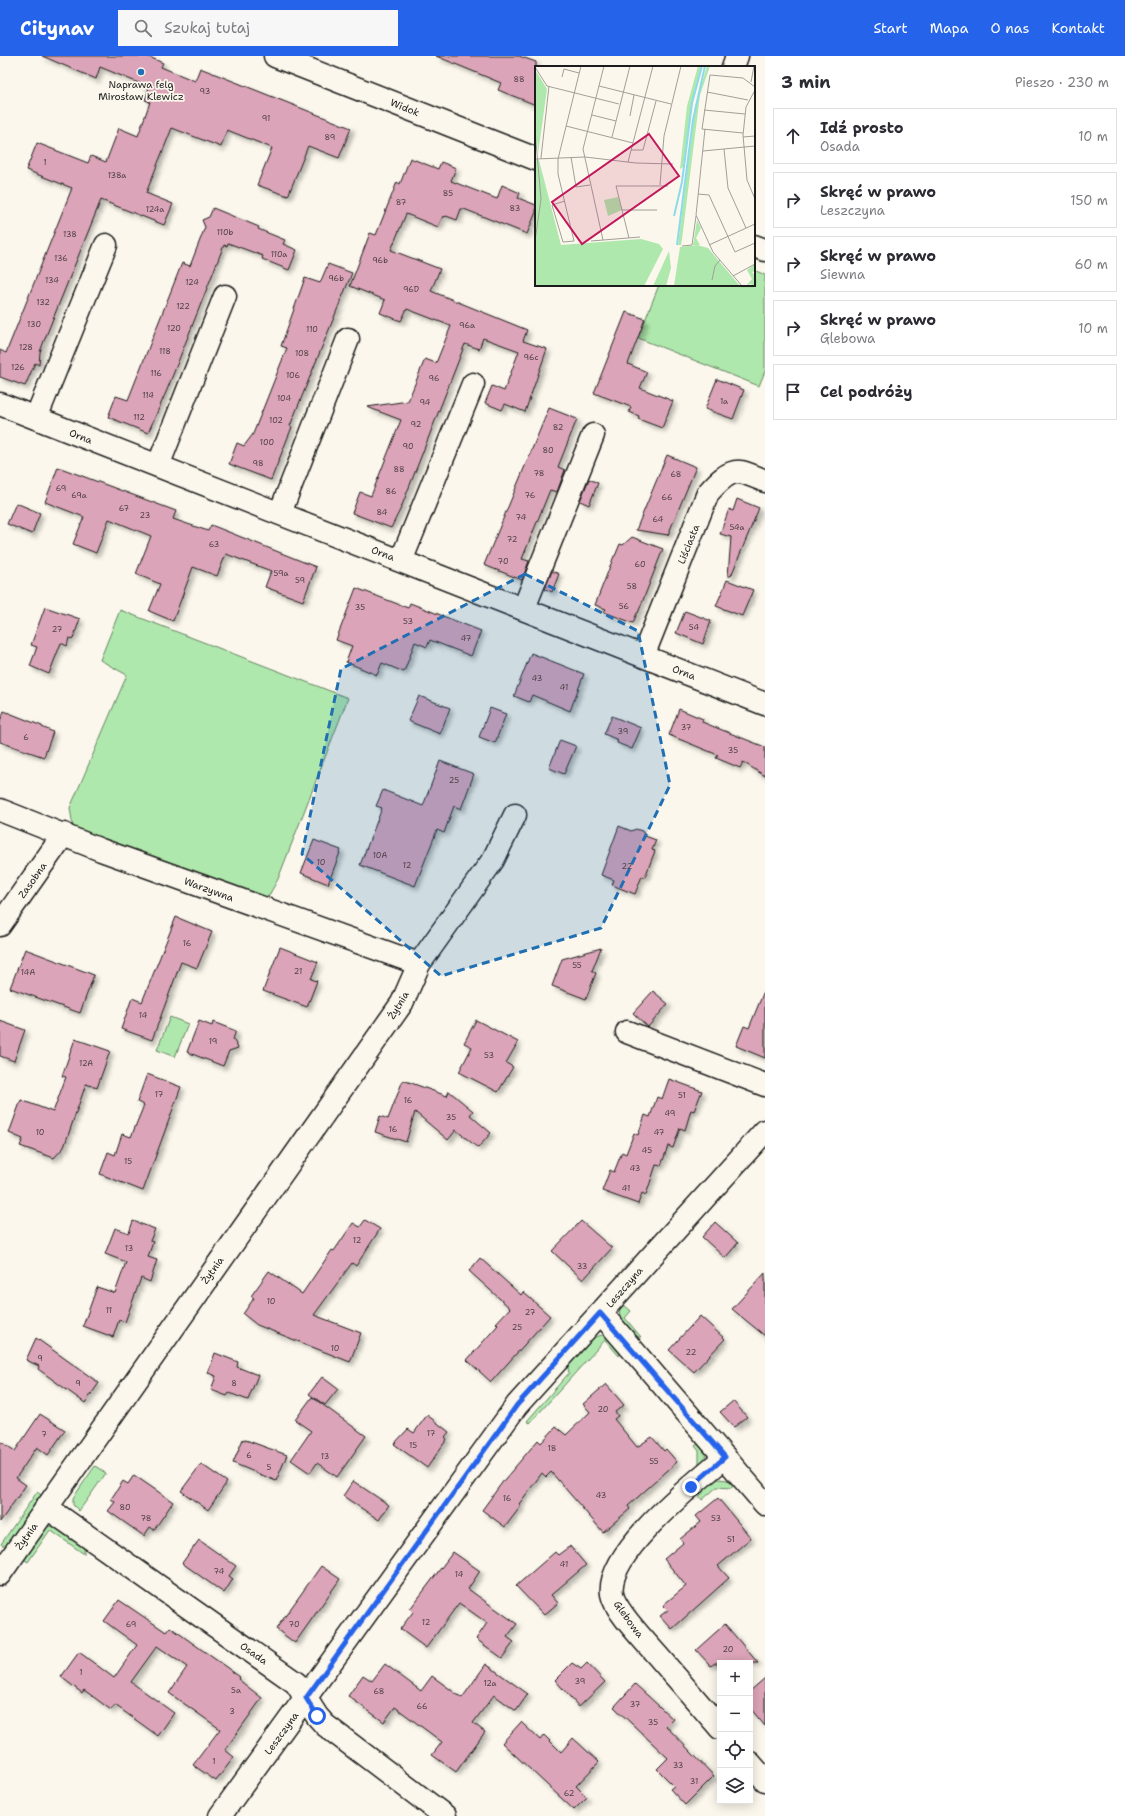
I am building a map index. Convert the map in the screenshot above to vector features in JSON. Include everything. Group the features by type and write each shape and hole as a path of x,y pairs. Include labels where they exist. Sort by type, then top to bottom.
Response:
{"street":[{"name":"Widok","path":"275,56 535,159"},
{"path":"733,66 738,56"},
{"path":"36,418 106,245"},
{"path":"755,246 765,250"},
{"path":"158,466 225,296"},
{"path":"280,513 348,339"},
{"path":"401,561 473,384"},
{"name":"Orna","path":"0,404 524,608 765,704"},
{"path":"524,608 593,435"},
{"name":"Liściasta","path":"643,656 708,493 716,484 728,475 740,472 765,481"},
{"name":"Warzywna","path":"0,810 102,850 419,964"},
{"name":"Żytnia","path":"0,1574 402,1003 419,964 493,860 515,815"},
{"name":"Zasobna","path":"0,925 64,834"},
{"path":"627,1032 765,1085"},
{"name":"Leszczyna","path":"220,1816 517,1405 765,1131"},
{"path":"600,1313 765,1504"},
{"name":"Glebowa","path":"717,1725 626,1619 612,1595 612,1584 613,1575 619,1564 646,1528 657,1516 725,1457"},
{"name":"Osada","path":"46,1507 291,1680 301,1689 317,1716 325,1725 445,1816"},
{"path":"753,1766 765,1780"}],"highlighted area":[{"path":"525,574 638,631 670,785 601,928 441,976 302,854 341,669"}],"green space":[{"path":"755,270 765,275 765,371 759,386 638,338 659,286 755,286"},
{"path":"120,610 348,698 278,879 267,899 73,827 70,808 127,675 100,660"},
{"path":"170,1017 188,1024 175,1057 157,1050"},
{"path":"620,1305 624,1305 631,1311 625,1318 641,1337 634,1337 619,1319"},
{"path":"602,1335 609,1337 621,1350 619,1356 605,1340 530,1423 527,1421 569,1373 567,1364 589,1339"},
{"path":"699,1443 705,1450 705,1459 700,1467 686,1480 684,1477 699,1465 699,1451 695,1446"},
{"path":"95,1466 106,1473 79,1511 73,1505 73,1498"},
{"path":"719,1479 727,1480 734,1486 731,1488 717,1487 702,1500 697,1493 711,1481"},
{"path":"37,1492 44,1497 8,1549 1,1544"},
{"path":"57,1525 84,1543 84,1554 50,1530 28,1562 20,1557 46,1527"}],"building":[{"path":"42,56 147,56 163,63 161,67 195,81 200,68 351,128 339,158 308,146 288,196 257,185 272,148 227,130 221,147 172,128 146,193 173,204 164,225 101,200 44,341 40,352 39,365 35,363 25,386 0,377 0,350 6,353 72,188 26,170 37,143 88,163 91,156 106,162 119,128 138,136 150,102 145,100 149,88 146,86 100,67 96,79"},
{"path":"436,56 519,56 536,62 535,105 498,90 501,83"},
{"path":"410,158 438,169 441,162 456,168 451,181 497,199 502,185 520,193 518,198 535,205 535,214 527,234 464,209 461,209 457,220 443,216 438,227 406,214 391,250 440,269 431,291 527,330 523,341 547,349 525,412 505,404 502,410 485,403 492,386 504,391 519,351 483,338 479,349 465,344 401,508 391,528 352,513 360,492 371,496 401,420 367,407 408,401 425,359 436,363 451,326 407,309 401,321 380,313 385,300 350,286 370,233 376,235 397,182 400,184"},
{"path":"213,208 259,227 258,229 285,240 283,244 297,250 289,270 262,259 263,256 228,243 227,246 224,245 167,390 148,433 108,417 116,396 128,400 182,263 190,266 205,227 202,220 209,217"},
{"path":"328,264 352,273 290,426 292,427 271,480 229,464 237,443 244,446 253,434 287,348 281,346 305,278 320,283"},
{"path":"626,312 645,319 628,364 647,372 640,388 673,401 662,428 638,419 639,416 629,412 631,407 594,393"},
{"path":"717,379 744,390 733,419 705,409"},
{"path":"549,408 577,419 558,467 565,470 557,492 550,490 522,559 529,561 522,580 484,565"},
{"path":"667,455 696,467 668,535 636,530"},
{"path":"58,467 176,511 173,519 208,531 211,525 316,567 303,601 265,587 271,571 226,554 217,576 193,567 173,621 149,611 160,584 136,574 151,536 109,519 96,553 73,544 84,517 45,502"},
{"path":"589,479 598,483 589,505 580,501"},
{"path":"737,499 759,508 731,576 728,576 731,537 720,534 729,509 733,511"},
{"path":"16,503 40,513 32,534 7,524"},
{"path":"632,537 663,549 633,623 604,612 606,609 595,605 620,544 623,545"},
{"path":"552,571 559,574 552,592 545,589"},
{"path":"727,580 753,590 742,616 716,606"},
{"path":"356,588 408,608 410,603 481,631 471,656 430,640 427,647 415,642 404,672 382,663 377,675 346,662 352,646 336,640"},
{"path":"45,607 80,619 73,639 69,638 67,646 61,643 49,674 30,666 37,647 31,645"},
{"path":"685,611 711,621 703,644 676,633"},
{"path":"531,653 584,674 570,711 532,695 529,702 514,696"},
{"path":"419,696 450,708 440,734 408,721"},
{"path":"490,708 506,714 495,743 479,737"},
{"path":"679,709 703,719 702,722 765,747 765,776 743,762 740,768 716,758 718,755 669,735"},
{"path":"4,711 53,732 44,757 0,742 0,721"},
{"path":"612,716 641,728 632,749 617,743 618,740 604,734"},
{"path":"560,740 576,746 564,774 549,768"},
{"path":"440,761 474,774 461,809 454,806 444,833 437,830 415,886 360,865 382,808 376,806 383,790 423,806"},
{"path":"619,826 631,831 636,829 642,831 645,836 656,840 652,850 655,851 645,877 642,876 635,894 612,885 614,880 601,875"},
{"path":"314,840 341,850 328,884 301,873"},
{"path":"176,917 212,932 197,968 181,962 152,1040 121,1029 132,998 142,1002"},
{"path":"280,947 318,962 311,979 317,981 307,1007 263,991"},
{"path":"601,948 592,971 596,973 586,999 552,986 562,959"},
{"path":"25,949 94,975 80,1013 10,988"},
{"path":"653,991 668,1004 648,1027 633,1013"},
{"path":"764,991 765,1058 736,1046 744,1026 749,1028"},
{"path":"476,1020 518,1042 506,1063 513,1067 498,1092 459,1072 472,1047 464,1043"},
{"path":"0,1021 25,1030 14,1061 0,1056"},
{"path":"199,1021 212,1026 213,1022 236,1031 233,1039 238,1048 229,1051 223,1066 187,1052"},
{"path":"75,1039 110,1051 97,1088 86,1084 64,1147 54,1158 20,1146 23,1139 9,1133 21,1100 53,1112 66,1077 62,1076"},
{"path":"147,1074 181,1087 143,1191 100,1174 108,1152 115,1155 122,1134 131,1137 144,1105 137,1102"},
{"path":"669,1079 702,1091 694,1111 691,1110 685,1130 680,1128 673,1148 668,1146 661,1166 656,1165 646,1195 642,1193 638,1204 602,1191 610,1170 614,1172 622,1152 626,1154 634,1133 638,1135 645,1115 650,1117 657,1097 662,1099"},
{"path":"403,1080 447,1096 449,1091 473,1111 470,1115 491,1133 478,1148 456,1130 448,1140 415,1112 406,1142 375,1132 380,1116 388,1119"},
{"path":"365,1220 380,1229 356,1266 352,1263 314,1315 361,1333 350,1362 257,1325 243,1314 254,1298 251,1296 269,1271 302,1294 332,1250 334,1251 353,1223 360,1227"},
{"path":"133,1221 155,1229 150,1241 153,1242 148,1257 157,1260 150,1282 141,1278 125,1322 119,1320 113,1337 83,1326 97,1287 115,1293 126,1262 105,1254 115,1228 129,1233"},
{"path":"581,1221 612,1248 583,1280 552,1251"},
{"path":"715,1222 738,1243 725,1258 702,1237"},
{"path":"480,1258 521,1295 523,1292 550,1316 491,1382 467,1360 498,1325 496,1323 510,1308 469,1271"},
{"path":"765,1273 765,1336 732,1309"},
{"path":"700,1316 725,1339 694,1372 669,1350"},
{"path":"36,1338 99,1383 85,1403 38,1369 39,1366 26,1360"},
{"path":"215,1353 238,1362 237,1367 258,1375 248,1400 229,1393 227,1396 211,1390 216,1376 208,1373"},
{"path":"322,1377 338,1389 325,1405 309,1394"},
{"path":"606,1384 624,1405 615,1412 618,1416 614,1419 637,1447 652,1437 664,1451 666,1449 677,1462 628,1506 630,1509 603,1532 551,1472 546,1477 542,1473 519,1504 521,1506 505,1527 482,1510 504,1480 538,1440 541,1443 556,1427 566,1435 590,1412 583,1404"},
{"path":"312,1397 366,1436 337,1477 317,1463 310,1473 291,1460 311,1431 295,1420"},
{"path":"733,1401 747,1417 734,1427 720,1412"},
{"path":"40,1414 65,1430 48,1455 37,1447 16,1478 26,1485 0,1522 0,1441 15,1451"},
{"path":"427,1415 449,1432 445,1437 447,1439 427,1468 394,1444 408,1429 414,1433"},
{"path":"243,1439 287,1455 276,1481 233,1463"},
{"path":"201,1464 227,1482 208,1510 181,1491"},
{"path":"134,1475 173,1502 154,1530 150,1527 144,1536 108,1511 115,1502 111,1499 123,1481 128,1484"},
{"path":"353,1481 389,1505 379,1520 343,1496"},
{"path":"718,1498 751,1538 718,1566 729,1578 672,1629 660,1616 668,1610 663,1605 686,1586 664,1559 683,1543 680,1539 701,1522 696,1516"},
{"path":"199,1540 236,1566 229,1576 233,1579 224,1593 182,1563"},
{"path":"570,1546 586,1565 551,1595 558,1603 544,1615 516,1586 555,1552 558,1555"},
{"path":"453,1552 480,1571 468,1589 517,1624 507,1637 514,1642 502,1658 476,1639 487,1623 459,1603 426,1648 400,1629 413,1612 410,1609"},
{"path":"321,1566 340,1579 295,1643 276,1629"},
{"path":"119,1600 166,1632 170,1627 240,1677 238,1679 262,1698 225,1750 234,1757 216,1781 193,1765 220,1729 169,1693 187,1667 157,1646 131,1682 174,1713 158,1736 115,1705 111,1710 84,1690 82,1693 61,1677 79,1652 114,1678 137,1645 104,1621"},
{"path":"725,1624 758,1663 753,1663 753,1660 717,1660 717,1663 711,1666 696,1650"},
{"path":"572,1663 581,1669 587,1663 605,1682 579,1707 555,1680"},
{"path":"385,1664 421,1691 432,1676 462,1698 486,1664 528,1694 516,1711 494,1695 473,1723 485,1732 456,1772 432,1755 442,1742 395,1707 384,1722 348,1696 363,1675 372,1681"},
{"path":"765,1678 765,1726 753,1712 753,1688"},
{"path":"635,1684 673,1719 666,1726 714,1776 685,1805 670,1789 674,1786 657,1769 668,1758 614,1707"},
{"path":"521,1722 540,1740 544,1735 561,1752 573,1738 599,1762 576,1786 587,1797 574,1810 502,1743"}],"place":[{"name":"Naprawa felg Mirosław Klewicz","path":"141,72"}],"route":[{"path":"317,1716 306,1698 517,1405 600,1313 725,1457 691,1487"}]}
